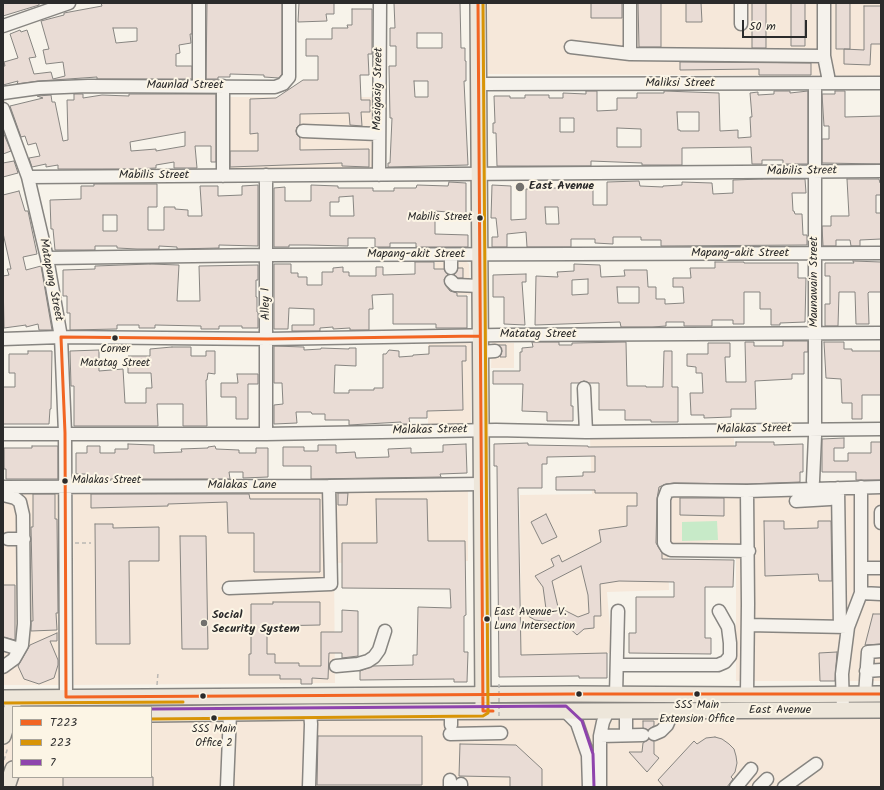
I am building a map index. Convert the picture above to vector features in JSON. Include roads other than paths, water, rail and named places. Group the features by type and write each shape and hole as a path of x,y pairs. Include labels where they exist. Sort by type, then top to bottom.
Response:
{"main road":[{"path":"478,3 483,711"},
{"name":"East Avenue","path":"6,699 33,702 66,697 881,694"},
{"path":"3,736 9,715 6,699"},
{"name":"East Avenue","path":"152,714 310,712 450,723 483,711 673,711 734,714 839,713 881,710"},
{"path":"8,787 12,773"}],"street":[{"path":"3,26 69,3"},
{"path":"199,3 199,86"},
{"name":"Maunlad Street","path":"3,93 38,88 88,86 275,87 283,84 289,77 288,3"},
{"name":"Masigasig Street","path":"379,175 378,134 380,3"},
{"path":"630,3 630,54"},
{"path":"741,3 741,24"},
{"path":"824,3 824,56 828,83"},
{"path":"571,47 630,54 824,56"},
{"name":"Maliksi Street","path":"479,84 881,83"},
{"name":"Maunawain Street","path":"813,481 815,429 815,84"},
{"path":"223,86 223,176"},
{"name":"Matapang Street","path":"3,109 28,177 47,258 61,337 65,433 66,697"},
{"path":"303,131 378,134"},
{"name":"Mabilis Street","path":"28,177 881,171"},
{"name":"Alley 1","path":"266,175 266,434"},
{"name":"Mapang-akit Street","path":"47,258 266,255 881,253"},
{"path":"451,268 452,255"},
{"path":"451,281 455,285 480,286"},
{"name":"Matatag Street","path":"3,339 61,337 267,340 480,336 498,343 881,333"},
{"path":"480,352 498,343"},
{"path":"584,388 586,432"},
{"name":"Malakas Street","path":"3,434 266,434 481,430 586,432 881,428"},
{"name":"Malakas Lane","path":"3,487 329,488 481,484"},
{"path":"844,627 861,593 860,487"},
{"path":"748,551 671,550 666,548 664,543 664,499 667,491 748,491 881,487"},
{"path":"229,588 331,584 329,488"},
{"path":"838,488 844,627 842,694 839,713"},
{"path":"747,695 748,491"},
{"path":"3,494 15,498 20,502 23,515 24,539 24,624 22,644 14,659 3,667"},
{"path":"796,501 830,499"},
{"path":"881,512 881,523"},
{"path":"8,539 24,539"},
{"path":"861,568 881,568"},
{"path":"861,593 881,594"},
{"path":"616,695 618,611"},
{"path":"617,665 718,665 725,662 730,656 730,643 728,627 719,611"},
{"path":"748,625 844,627"},
{"path":"336,666 358,664 368,661 374,657 379,650 385,631"},
{"path":"3,644 19,649"},
{"path":"865,695 868,652 881,651"},
{"path":"866,671 881,670"},
{"path":"564,711 576,723 588,755 589,787"},
{"path":"600,787 600,736 603,722 608,711"},
{"path":"626,711 626,735"},
{"path":"600,736 649,734 660,731 667,725 673,711"},
{"path":"309,787 310,712"},
{"path":"227,786 230,713"},
{"path":"450,723 501,733"},
{"path":"784,787 816,764"},
{"path":"736,787 751,769"}],"place":[{"name":"East Avenue","path":"520,187"},
{"name":"Mabilis Street","path":"480,218"},
{"name":"Corner Matatag Street","path":"115,338"},
{"name":"Malakas Street","path":"65,481"},
{"name":"East Avenue–V. Luna Intersection","path":"487,619"},
{"name":"Social Security System","path":"204,623"},
{"name":"SSS Main Extension Office","path":"697,694"},
{"name":"SSS Main Office 2","path":"214,718"}]}
